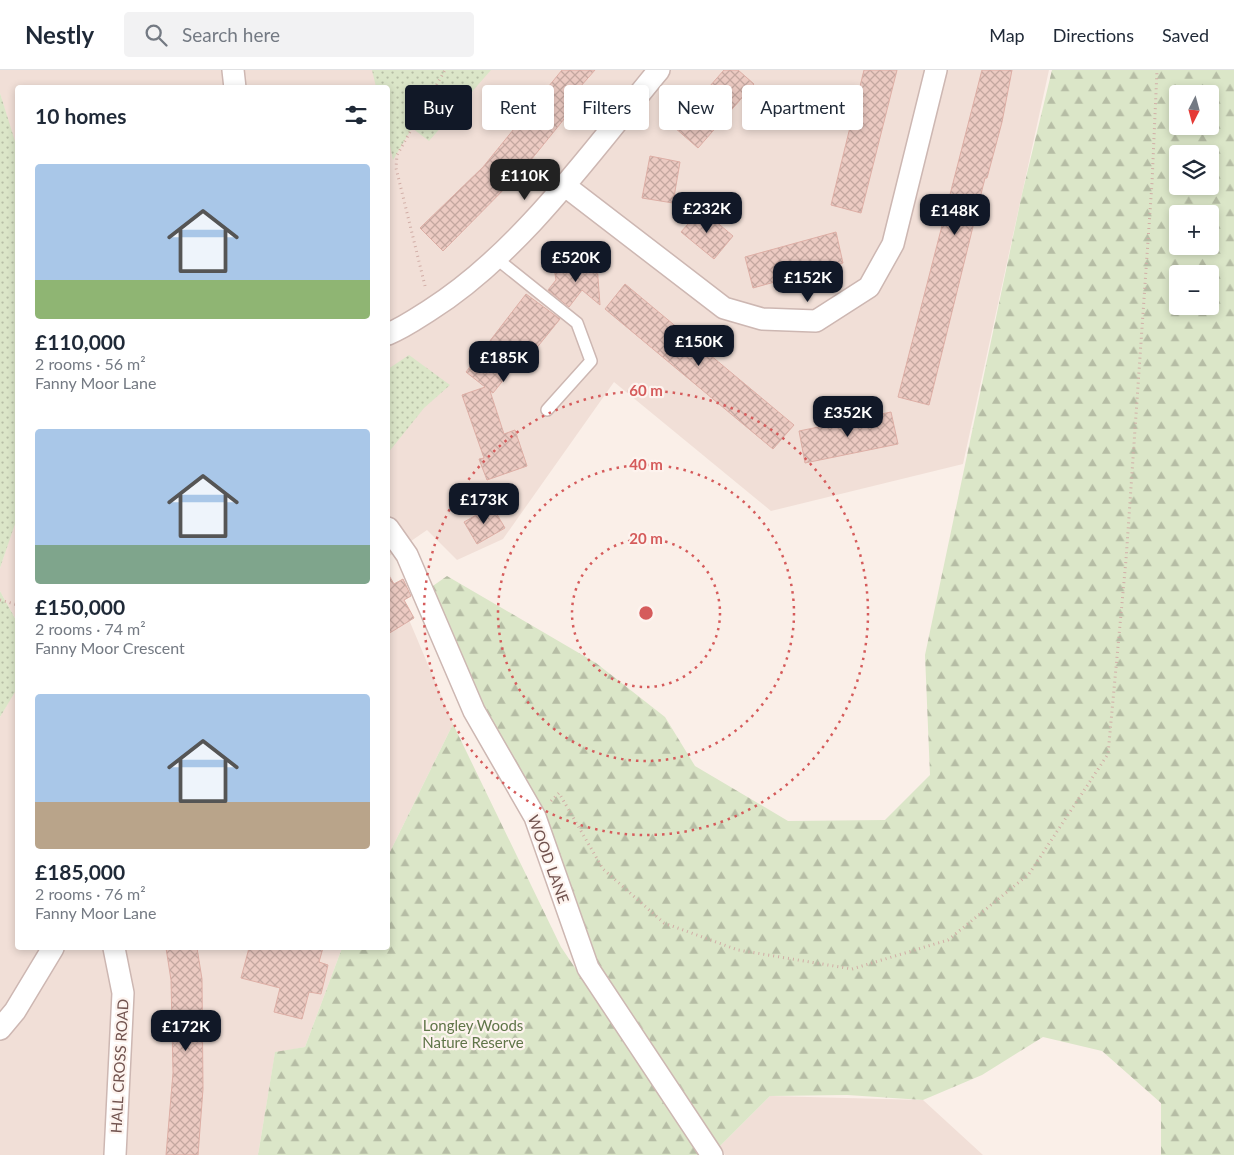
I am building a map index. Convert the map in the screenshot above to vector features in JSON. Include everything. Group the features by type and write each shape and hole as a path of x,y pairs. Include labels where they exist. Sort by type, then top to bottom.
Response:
{"street":[{"path":"233,70 235,85"},
{"path":"390,333 457,293 497,259 564,185 659,70"},
{"path":"564,185 724,308 762,319 816,321 869,287 893,244 936,70"},
{"name":"WOOD LANE","path":"390,531 407,555 474,711 536,818 588,968 712,1155"},
{"path":"0,1029 15,1010 52,950"},
{"name":"HALL CROSS ROAD","path":"114,950 123,993 115,1155"}],"lane":[{"path":"497,259 578,324 591,361 547,410"}],"path":[{"path":"430,310 396,168 397,155 446,70"},
{"path":"536,818 559,793 604,869 664,923 738,950 852,970 948,940 1029,874 1108,754 1126,560 1152,183 1157,70"},
{"path":"0,600 15,604"}],"shaded area":[{"path":"0,70 1049,70 963,464 771,511 614,382 503,539 457,560 427,530 390,556 390,85 15,85 15,144 0,93"},
{"path":"15,521 15,618 0,591 0,568"},
{"path":"390,575 453,724 390,852"},
{"path":"15,691 15,950 341,950 305,1047 275,1053 258,1155 0,1155 0,717"},
{"path":"770,1096 923,1100 983,1155 725,1155 719,1147"}],"green space":[{"path":"372,70 491,70 472,92 472,85 405,85 405,130 411,130 393,160 390,146 390,85 376,85"},
{"path":"1052,70 1234,70 1234,1155 1161,1155 1161,1103 1102,1051 1043,1037 982,1075 923,1100 847,1095 770,1096 719,1147 588,950 420,595 447,576 596,663 665,717 695,766 788,821 885,820 930,775 925,655 1022,194"},
{"path":"0,93 15,141 15,524 0,568"},
{"path":"415,130 439,130 429,141"},
{"path":"409,355 450,385 424,408 390,450 390,368"},
{"path":"0,591 15,618 15,692 0,717"},
{"name":"Longley Woods Nature Reserve","path":"453,724 561,947 701,1155 258,1155 275,1052 305,1047 341,950 390,950 390,852"}],"building":[{"path":"562,70 595,70 582,85 564,85 564,119 522,171 443,251 420,228 483,167 513,130 554,130 554,85 550,85"},
{"path":"724,70 738,70 754,84 742,85 742,98 732,109 732,85 711,85"},
{"path":"864,70 897,70 861,213 831,205 849,130 863,130 863,85 860,85"},
{"path":"982,70 1012,70 1002,122 987,178 985,178 929,405 898,397"},
{"path":"677,130 714,130 698,148"},
{"path":"650,156 680,162 673,203 642,198"},
{"path":"701,209 733,236 714,259 681,232"},
{"path":"836,232 843,263 753,288 745,257"},
{"path":"597,264 600,305 582,290 569,307 548,290 556,280 554,268"},
{"path":"625,284 794,425 773,449 605,309"},
{"path":"526,294 560,319 522,366 517,363 493,393 490,391 504,434 515,430 527,466 487,480 479,459 484,458 462,395 485,387 466,372"},
{"path":"891,412 898,444 805,463 799,431"},
{"path":"492,506 505,528 477,544 464,522"},
{"path":"390,577 394,584 403,579 411,596 404,600 414,618 390,633"},
{"path":"166,950 197,950 202,979 203,1089 198,1155 166,1155 173,1073 171,980"},
{"path":"248,950 322,950 319,962 328,965 321,994 309,992 302,1019 274,1012 280,988 241,978"}]}
